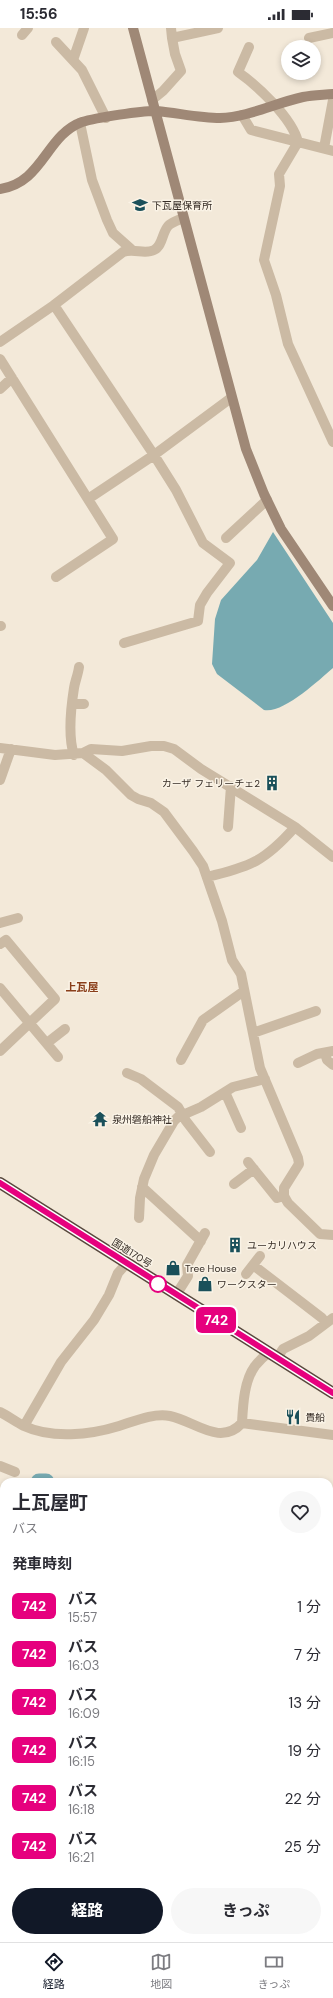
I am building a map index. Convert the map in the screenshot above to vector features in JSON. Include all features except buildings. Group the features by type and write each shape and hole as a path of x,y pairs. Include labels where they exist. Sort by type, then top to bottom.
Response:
{"highway":[{"name":"国道170号","path":"0,1183 126,1264 333,1393"}],"street":[{"path":"73,60 84,28"},
{"path":"134,28 183,218 246,449 267,500 281,529 333,606"},
{"path":"152,100 163,91 181,70 175,54 172,33 218,28"},
{"path":"328,28 333,32"},
{"path":"309,38 333,32"},
{"path":"56,42 82,70 106,118"},
{"path":"249,47 238,72 251,81 274,106 296,132 298,142 279,174 280,186 264,260 276,295 288,344 333,442"},
{"path":"0,189 8,188 23,181 33,173 64,132 80,123 155,111 220,118 242,115 303,97 333,94"},
{"path":"242,115 251,130 328,150 333,100"},
{"path":"80,123 92,180 113,233 131,249 146,252 158,248 169,225 183,218"},
{"path":"0,342 54,305 123,252 131,249"},
{"path":"54,305 176,490 203,544 230,563 207,593 200,605 198,621 124,643"},
{"path":"0,359 113,539 56,577"},
{"path":"0,389 12,378"},
{"path":"88,499 154,455 231,398"},
{"path":"226,538 267,500"},
{"path":"79,666 78,676 74,687 70,744 78,754 106,770 131,795 138,800 151,802 164,812 203,866 222,921 232,960 241,974 260,1068 298,1158 299,1164 284,1188 284,1196 288,1203 320,1234 333,1235"},
{"path":"73,704 84,704"},
{"path":"0,748 55,755 78,754 91,749 122,751 152,746 164,746 182,754 201,769 231,786 295,827 333,857"},
{"path":"0,780 11,749"},
{"path":"228,827 231,786"},
{"path":"207,877 254,863 267,856 278,847 295,827"},
{"path":"0,924 18,918"},
{"path":"0,944 6,940 56,999 0,1051"},
{"path":"0,988 58,1057"},
{"path":"181,1060 203,1020 244,991"},
{"path":"253,1033 316,1011"},
{"path":"47,1043 65,1029"},
{"path":"298,1063 329,1052"},
{"path":"329,1052 327,1060 333,1065"},
{"path":"127,1073 141,1079 178,1107 210,1152"},
{"path":"139,1218 142,1187 163,1138 174,1122 182,1114 201,1107 233,1087 265,1079"},
{"path":"224,1092 241,1128"},
{"path":"234,1184 251,1165 277,1198 284,1196"},
{"path":"142,1187 163,1212 203,1237 186,1265 188,1276 176,1295"},
{"path":"246,1274 260,1256"},
{"path":"24,1426 61,1362 94,1320 109,1295 118,1273 126,1264"},
{"path":"253,1265 288,1285 322,1318 330,1321"},
{"path":"0,1412 24,1426 38,1431 70,1435 108,1430 152,1416 168,1416 183,1419 214,1434 225,1434 237,1429 242,1423 243,1402 255,1366 283,1349 309,1336 330,1321"},
{"path":"242,1423 333,1435"},
{"path":"0,1466 15,1472"}],"water":[{"path":"273,532 333,623 333,668 310,688 290,702 272,710 264,710 217,674 212,664 215,619 221,600 257,560"}],"bus line":[{"name":"742","path":"0,1183 126,1264 333,1393"}],"place":[{"name":"下瓦屋保育所","path":"140,205"},
{"name":"カーザ フェリーチェ2","path":"272,783"},
{"name":"泉州磐船神社","path":"100,1119"},
{"name":"ユーカリハウス","path":"235,1245"},
{"name":"Tree House","path":"173,1268"},
{"name":"ワークスター","path":"205,1284"},
{"name":"貴船","path":"293,1417"}],"district":[{"name":"上瓦屋","path":"82,987"}]}
